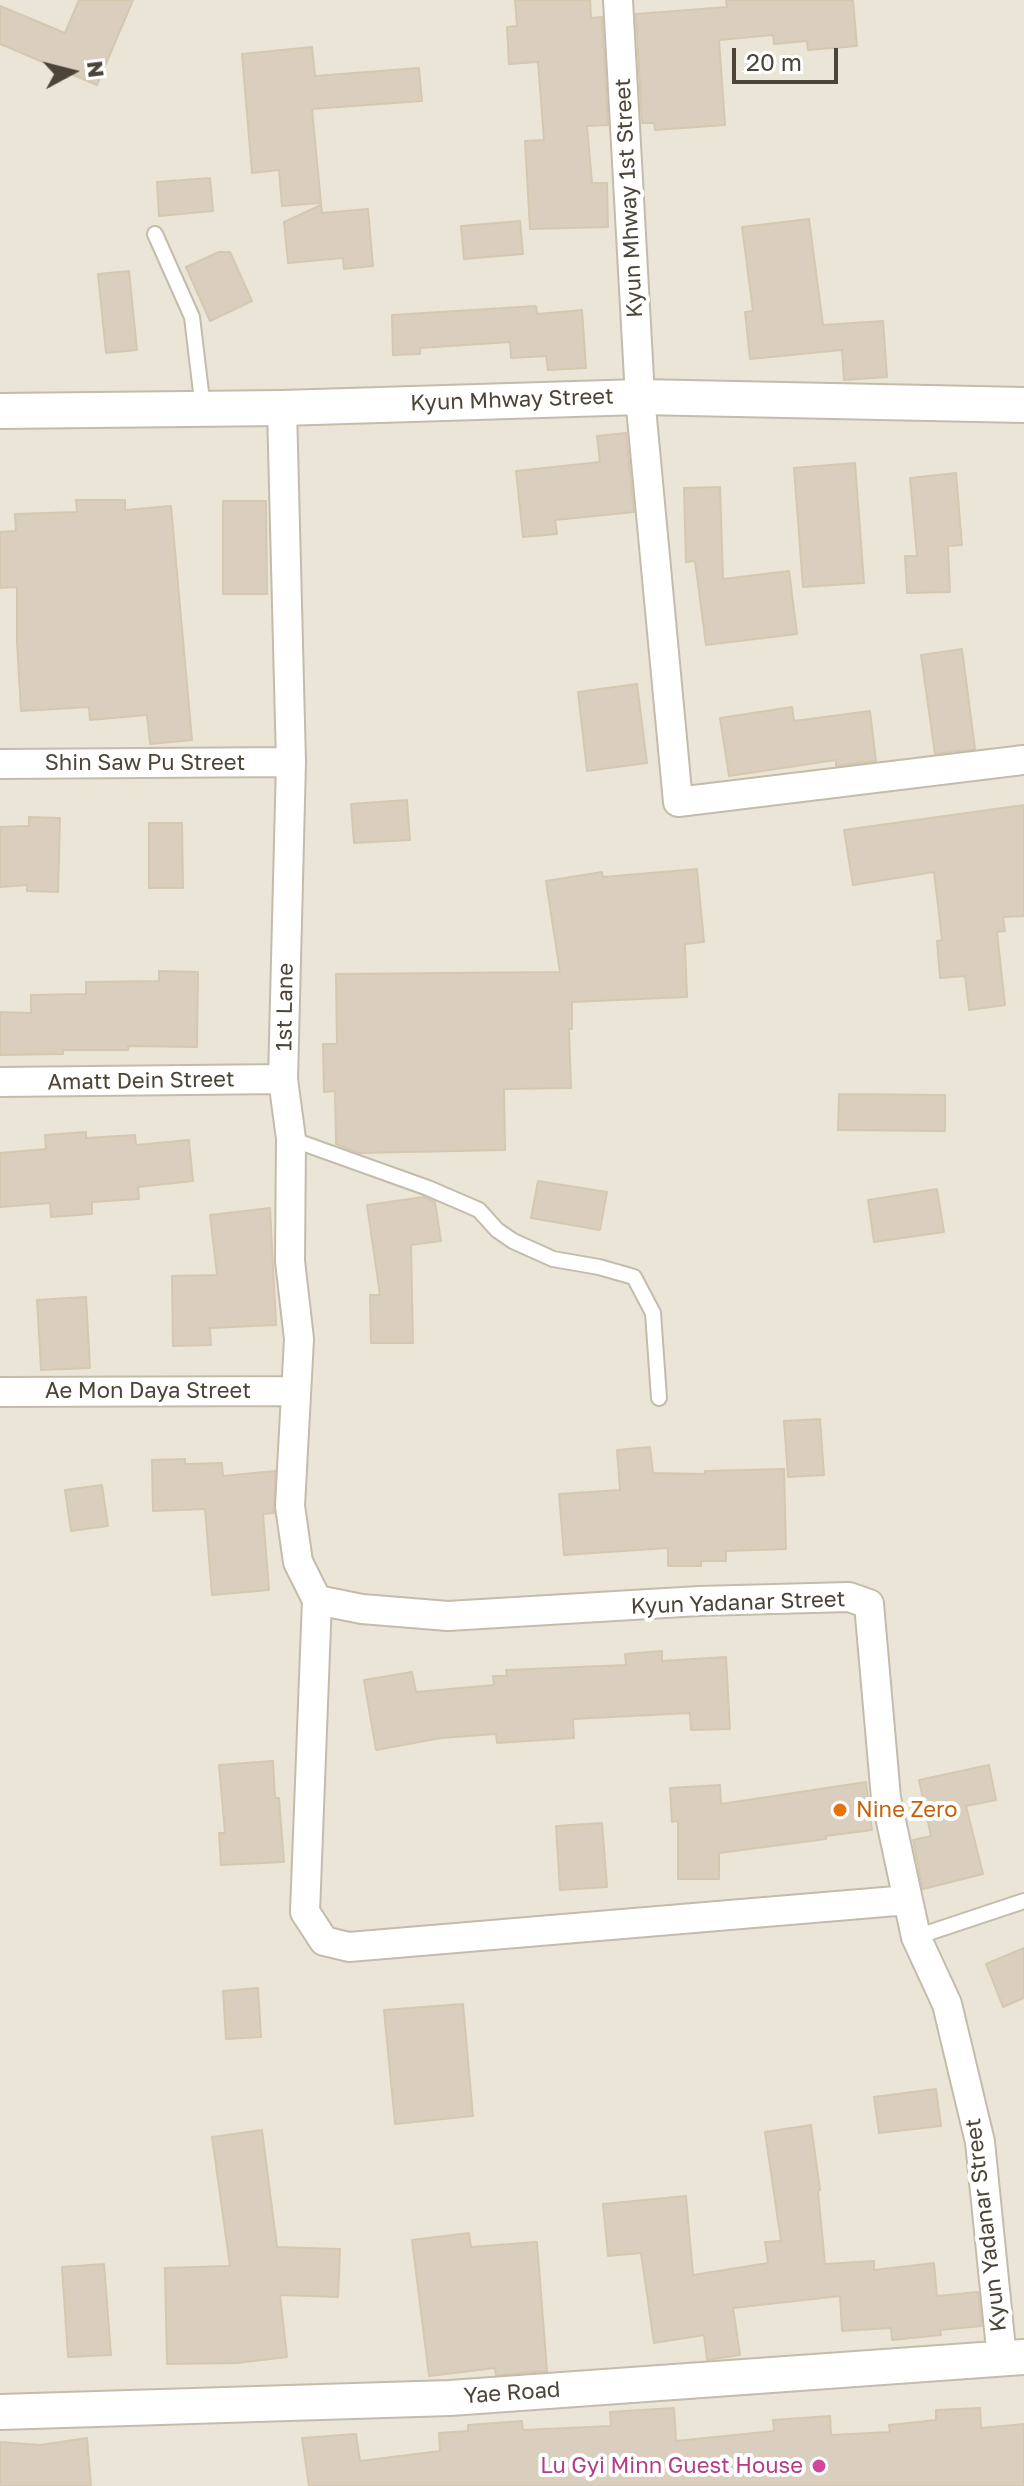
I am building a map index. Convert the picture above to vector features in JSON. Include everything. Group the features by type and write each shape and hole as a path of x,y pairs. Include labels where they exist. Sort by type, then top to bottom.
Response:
{"street":[{"name":"Kyun Mhway 1st Street","path":"618,0 640,397 678,802 1024,760"},
{"name":"Kyun Mhway Street","path":"0,411 282,408 640,397 1024,405"},
{"name":"1st Lane","path":"282,408 291,762 283,1079 291,1139 290,1261 299,1339 290,1506 298,1562 317,1600"},
{"name":"Shin Saw Pu Street","path":"0,764 291,762"},
{"name":"Amatt Dein Street","path":"0,1082 283,1079"},
{"name":"Ae Mon Daya Street","path":"0,1392 296,1391"},
{"name":"Kyun Yadanar Street","path":"317,1600 362,1609 448,1616 699,1601 849,1597 869,1604 886,1798 916,1937 947,2004 980,2142 1013,2358"},
{"path":"317,1600 305,1912 324,1941 349,1947 908,1900"},
{"name":"Yae Road","path":"0,2412 450,2398 1013,2358"}],"lane":[{"path":"155,234 192,317 203,409"},
{"path":"291,1139 428,1188 479,1210 497,1230 513,1241 553,1259 634,1277 653,1313 659,1398"},
{"path":"916,1937 1024,1901"}],"shaded area":[{"path":"0,0 1024,0 1024,2486 0,2486"}],"building":[{"path":"79,0 133,0 97,85 0,44 0,6 65,33"},
{"path":"515,0 590,0 591,18 602,17 608,125 587,126 592,183 607,183 608,227 530,229 525,141 544,140 538,62 509,64 507,27 517,26"},
{"path":"726,0 853,0 857,46 808,50 807,41 774,44 773,35 719,40 725,125 655,130 654,123 642,123 636,14 727,7"},
{"path":"312,47 315,76 419,68 422,101 312,109 321,203 282,206 279,170 252,173 242,54"},
{"path":"210,178 213,211 159,216 157,182"},
{"path":"321,205 322,213 368,209 373,266 344,269 343,258 288,263 284,222"},
{"path":"809,219 823,325 883,321 887,377 844,380 842,350 750,359 745,312 753,311 742,227"},
{"path":"520,221 523,254 464,259 461,226"},
{"path":"219,252 230,252 252,301 210,321 186,267"},
{"path":"129,271 137,350 106,353 98,274"},
{"path":"536,306 537,314 582,310 586,368 548,370 546,356 511,358 510,342 420,348 420,354 393,355 392,315"},
{"path":"626,433 634,512 555,520 557,534 523,537 516,471 600,462 597,436"},
{"path":"855,463 864,583 803,587 794,468"},
{"path":"956,473 962,545 948,546 950,592 907,593 905,556 917,556 910,478"},
{"path":"720,487 723,579 789,571 797,634 706,645 695,561 686,562 684,488"},
{"path":"76,500 125,500 125,510 171,506 192,740 150,744 147,715 90,720 89,707 21,711 17,587 0,588 0,532 16,531 15,514 77,512"},
{"path":"223,501 266,501 267,594 223,594"},
{"path":"962,649 975,749 935,754 921,655"},
{"path":"637,684 647,763 587,771 578,692"},
{"path":"792,707 794,721 870,711 876,761 836,766 836,760 729,776 720,718"},
{"path":"407,800 410,840 354,843 351,804"},
{"path":"1024,805 1024,916 1003,917 1005,931 997,932 1005,1005 969,1010 965,976 940,978 937,941 942,940 934,872 853,885 844,830"},
{"path":"29,817 60,818 58,892 27,891 27,885 0,887 0,827 29,826"},
{"path":"149,823 182,823 183,888 149,888"},
{"path":"697,869 704,942 685,944 687,997 572,1002 572,1029 569,1029 571,1088 504,1089 505,1150 359,1153 336,1144 335,1091 324,1092 323,1044 337,1044 336,974 560,972 546,881 602,872 603,877"},
{"path":"159,971 198,972 197,1047 128,1046 128,1050 63,1050 63,1054 0,1055 0,1012 31,1013 31,995 86,994 86,982 159,981"},
{"path":"839,1094 945,1095 945,1131 838,1130"},
{"path":"86,1132 86,1138 135,1135 136,1145 189,1140 193,1181 138,1187 139,1199 92,1202 92,1214 51,1217 50,1203 0,1207 0,1153 46,1149 45,1135"},
{"path":"538,1181 607,1192 600,1230 531,1218"},
{"path":"937,1189 944,1232 874,1242 868,1200"},
{"path":"424,1197 435,1202 441,1241 411,1245 413,1343 371,1343 370,1295 380,1295 367,1205"},
{"path":"270,1208 276,1325 210,1328 211,1345 173,1346 172,1276 217,1275 210,1215"},
{"path":"86,1297 90,1368 41,1370 37,1300"},
{"path":"820,1419 824,1475 788,1477 784,1421"},
{"path":"650,1447 653,1473 705,1474 705,1471 784,1469 786,1549 726,1551 726,1561 701,1561 701,1566 668,1566 668,1548 564,1555 559,1494 620,1490 617,1450"},
{"path":"185,1459 185,1464 222,1463 223,1476 275,1471 274,1513 263,1514 269,1590 212,1595 205,1509 153,1511 152,1460"},
{"path":"102,1485 108,1526 71,1531 65,1490"},
{"path":"662,1651 662,1661 726,1657 730,1729 691,1730 690,1713 573,1719 574,1738 497,1743 496,1734 441,1738 376,1750 364,1680 412,1672 416,1692 494,1685 493,1676 507,1676 506,1670 626,1665 625,1654"},
{"path":"273,1761 284,1862 221,1865 219,1833 225,1833 219,1765"},
{"path":"989,1765 996,1800 966,1806 983,1874 923,1889 913,1840 931,1836 919,1780"},
{"path":"866,1782 872,1830 719,1853 719,1879 678,1879 678,1821 672,1822 670,1788 720,1785 721,1804"},
{"path":"602,1823 607,1887 560,1890 556,1826"},
{"path":"1024,1948 1024,1998 1003,2007 986,1964"},
{"path":"258,1988 261,2037 226,2039 223,1991"},
{"path":"463,2004 473,2116 395,2124 384,2010"},
{"path":"936,2089 941,2126 879,2133 874,2097"},
{"path":"811,2125 820,2190 825,2264 874,2261 874,2270 934,2263 937,2296 978,2292 982,2326 940,2330 941,2335 892,2340 891,2328 842,2331 840,2296 733,2308 740,2355 707,2360 704,2335 654,2343 641,2253 608,2256 603,2204 686,2196 693,2275 768,2263 765,2242 781,2241 765,2132"},
{"path":"262,2130 277,2247 340,2249 338,2297 280,2295 287,2357 237,2363 167,2364 165,2268 230,2266 212,2137"},
{"path":"469,2233 471,2247 537,2242 547,2371 496,2375 495,2368 429,2376 412,2240"},
{"path":"104,2264 111,2355 68,2357 62,2267"},
{"path":"674,2408 676,2441 774,2431 773,2420 830,2416 831,2435 890,2432 889,2425 936,2420 936,2410 980,2408 981,2428 1024,2424 1024,2486 309,2486 302,2438 356,2434 360,2461 440,2451 439,2433 468,2431 468,2425 522,2421 523,2430 611,2426 610,2412"},
{"path":"87,2438 91,2486 0,2486 0,2442 40,2445"}],"place":[{"name":"Nine Zero","path":"840,1810"},
{"name":"Lu Gyi Minn Guest House","path":"819,2466"}]}
